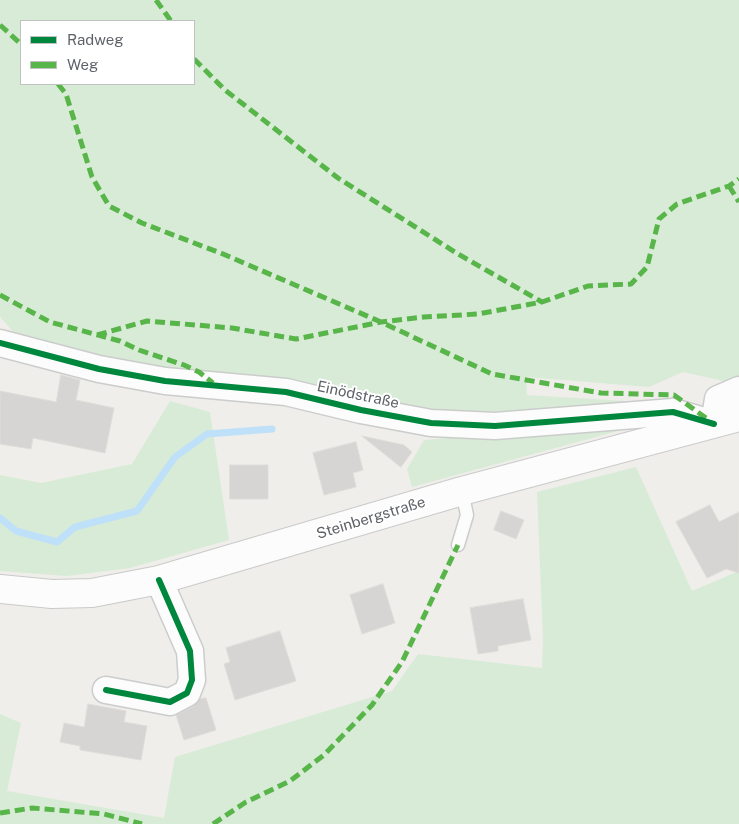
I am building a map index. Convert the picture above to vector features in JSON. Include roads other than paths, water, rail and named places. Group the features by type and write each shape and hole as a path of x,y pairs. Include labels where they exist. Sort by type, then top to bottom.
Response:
{"main road":[{"name":"Steinbergstraße","path":"0,588 52,594 92,593 159,580 462,491 726,420"}],"street":[{"name":"Einödstraße","path":"0,343 99,369 152,379 286,392 362,410 431,423 494,426 673,412 726,420"},
{"path":"726,420 718,399 739,390"},
{"path":"106,690 170,702 187,693 192,680 190,651 159,580"}],"lane":[{"path":"458,545 466,515 462,491"}],"waterway":[{"path":"0,518 16,531 57,542 75,527 137,511 175,457 207,434 272,429"}]}
